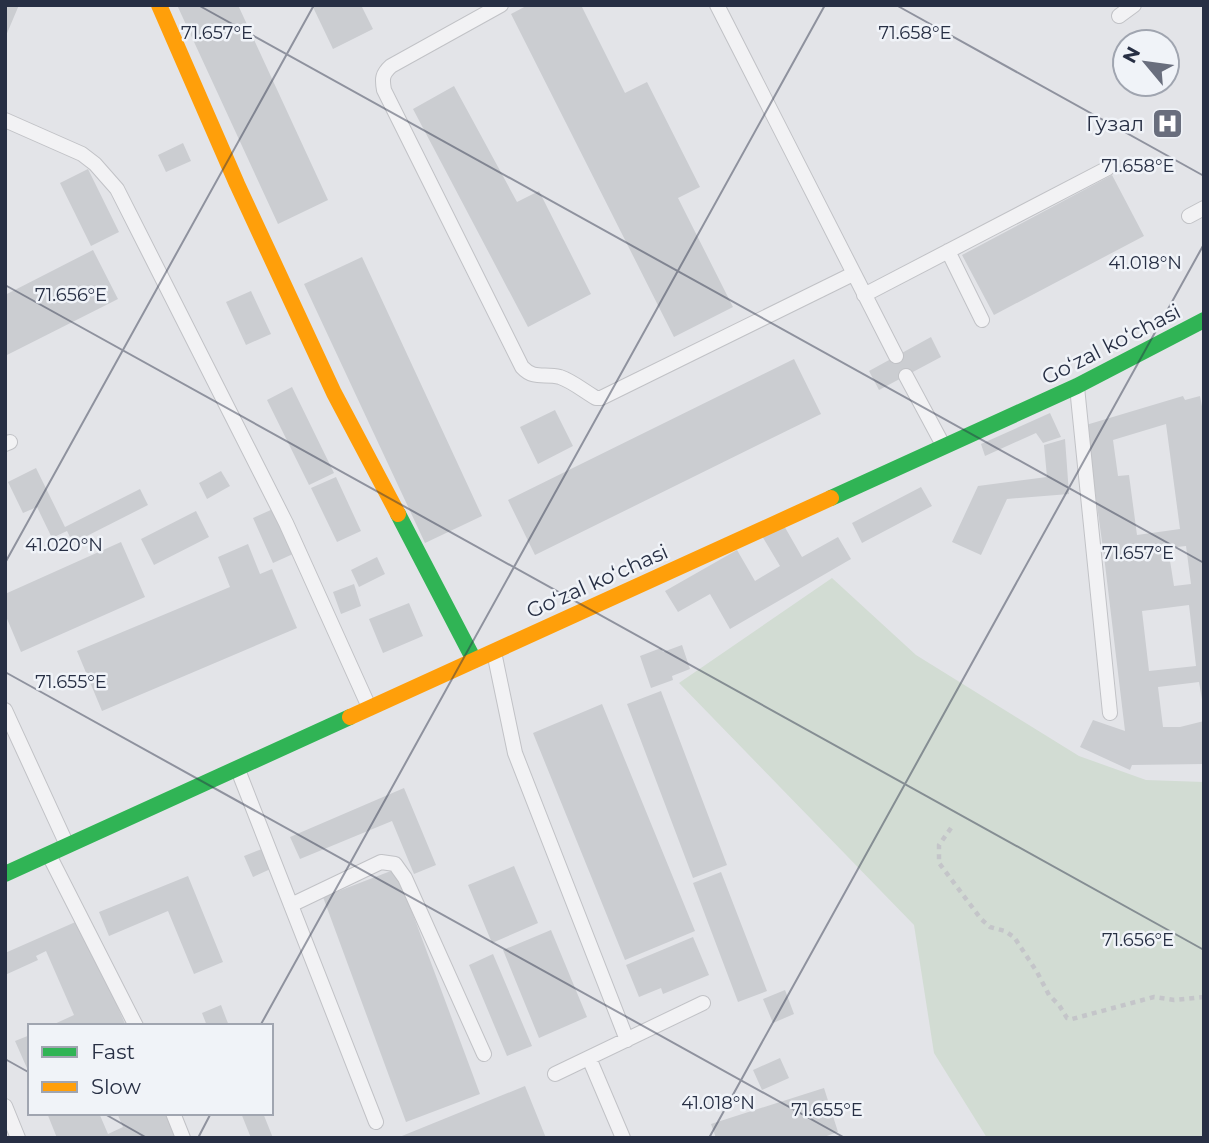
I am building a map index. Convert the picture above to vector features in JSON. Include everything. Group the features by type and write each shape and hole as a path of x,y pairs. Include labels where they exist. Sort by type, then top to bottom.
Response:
{"street":[{"path":"159,5 237,184 334,393 474,660"},
{"name":"Goʻzal koʻchasi","path":"5,874 1077,386 1204,320"}],"lane":[{"path":"501,5 391,66 384,72 382,80 384,90 527,373 534,377 561,377 596,398 601,398 853,274"},
{"path":"717,5 896,356"},
{"path":"1119,16 1134,5"},
{"path":"5,120 82,154 95,163 117,188 286,523 369,708"},
{"path":"864,295 1108,168"},
{"path":"1189,216 1204,208"},
{"path":"948,251 982,320"},
{"path":"906,376 944,446"},
{"path":"1077,386 1111,713"},
{"path":"494,651 515,753 627,1040"},
{"path":"5,710 68,846"},
{"path":"238,769 376,1122"},
{"path":"49,854 135,1024"},
{"path":"291,905 382,862 395,864 405,878 484,1054"},
{"path":"555,1074 703,1003"},
{"path":"589,1058 623,1138"},
{"path":"5,1106 18,1138"},
{"path":"174,1115 183,1138"}],"path":[{"path":"951,828 939,845 939,863 981,919 990,927 1014,937 1049,995 1059,1004 1067,1018 1072,1019 1154,997 1174,1000 1204,997"}],"shaded area":[{"path":"832,578 916,655 1079,756 1146,780 1204,782 1204,1138 987,1138 934,1053 914,925 679,683"}],"building":[{"path":"5,5 19,5 5,38"},
{"path":"177,5 238,5 328,200 278,224"},
{"path":"312,5 361,5 373,29 333,49"},
{"path":"528,5 581,5 625,93 647,82 700,187 678,198 733,307 674,337 511,14"},
{"path":"454,86 517,202 539,191 591,294 528,327 413,109"},
{"path":"183,143 191,161 166,172 158,155"},
{"path":"88,169 119,232 91,246 60,183"},
{"path":"1112,175 1144,236 994,315 962,255"},
{"path":"93,250 118,299 5,356 5,295"},
{"path":"362,257 482,516 425,543 304,284"},
{"path":"251,291 271,334 246,345 226,302"},
{"path":"931,337 941,357 879,390 869,371"},
{"path":"794,359 821,414 535,555 508,500"},
{"path":"292,387 334,473 309,485 267,400"},
{"path":"1183,396 1185,400 1200,396 1204,417 1204,711 1199,682 1158,687 1163,727 1180,727 1204,721 1204,764 1132,765 1130,770 1080,747 1093,720 1125,731 1086,425","holes":["1166,424 1180,529 1137,535 1129,475 1118,476 1113,440","1186,546 1191,584 1174,586 1168,548","1189,605 1196,666 1149,671 1142,611"]},
{"path":"555,410 573,446 538,464 520,427"},
{"path":"1050,413 1061,437 1043,443 1036,433 985,456 981,444"},
{"path":"1065,439 1069,494 1007,499 981,555 952,542 978,486 1047,477 1044,445"},
{"path":"36,468 65,527 140,489 148,505 73,543 67,531 52,538 37,507 23,513 8,482"},
{"path":"221,471 230,486 207,499 199,483"},
{"path":"336,477 361,531 337,542 311,488"},
{"path":"921,487 932,506 862,543 852,523"},
{"path":"273,509 293,554 273,563 253,518"},
{"path":"196,511 209,537 154,565 141,539"},
{"path":"783,524 802,557 838,537 851,559 730,629 710,594 678,612 665,591 737,550 755,581 780,566 762,536"},
{"path":"121,542 145,597 21,652 5,614 5,594"},
{"path":"248,544 260,574 272,569 297,628 102,711 77,651 230,587 218,557"},
{"path":"377,557 385,574 359,587 351,570"},
{"path":"354,584 361,606 341,614 333,592"},
{"path":"409,603 423,636 383,653 369,619"},
{"path":"682,645 690,669 672,676 673,680 651,688 640,656 661,648 663,652"},
{"path":"661,691 727,865 693,878 627,704"},
{"path":"602,704 695,931 625,960 533,733"},
{"path":"404,788 436,865 414,874 392,821 300,859 290,837"},
{"path":"267,847 275,867 253,877 244,856"},
{"path":"514,866 538,923 492,943 468,885"},
{"path":"396,869 480,1094 406,1122 323,897"},
{"path":"721,872 767,991 738,1002 693,883"},
{"path":"188,876 223,962 194,974 168,911 109,936 99,912"},
{"path":"80,920 125,1024 54,1024 74,1015 46,951 36,956 38,960 5,975 5,953"},
{"path":"551,930 587,1017 539,1038 503,950"},
{"path":"693,937 709,975 663,994 661,988 639,997 626,965"},
{"path":"493,954 532,1046 507,1056 469,965"},
{"path":"785,990 794,1014 773,1023 763,999"},
{"path":"221,1005 228,1024 206,1024 202,1013"},
{"path":"28,1036 28,1070 15,1041"},
{"path":"780,1058 789,1078 762,1090 753,1070"},
{"path":"525,1086 546,1138 397,1138"},
{"path":"824,1088 838,1132 821,1138 716,1138 711,1124"},
{"path":"48,1115 100,1115 108,1134 123,1127 118,1115 166,1115 176,1138 57,1138"},
{"path":"242,1115 264,1115 273,1138 251,1138"}],"traffic: fast":[{"path":"831,498 1077,386 1204,320"},
{"path":"398,514 474,660"},
{"path":"5,874 350,717"}],"traffic: slow":[{"path":"159,5 237,184 334,393 398,514"},
{"path":"350,717 831,498"}],"place":[{"name":"Гузал","path":"1167,123"}]}
